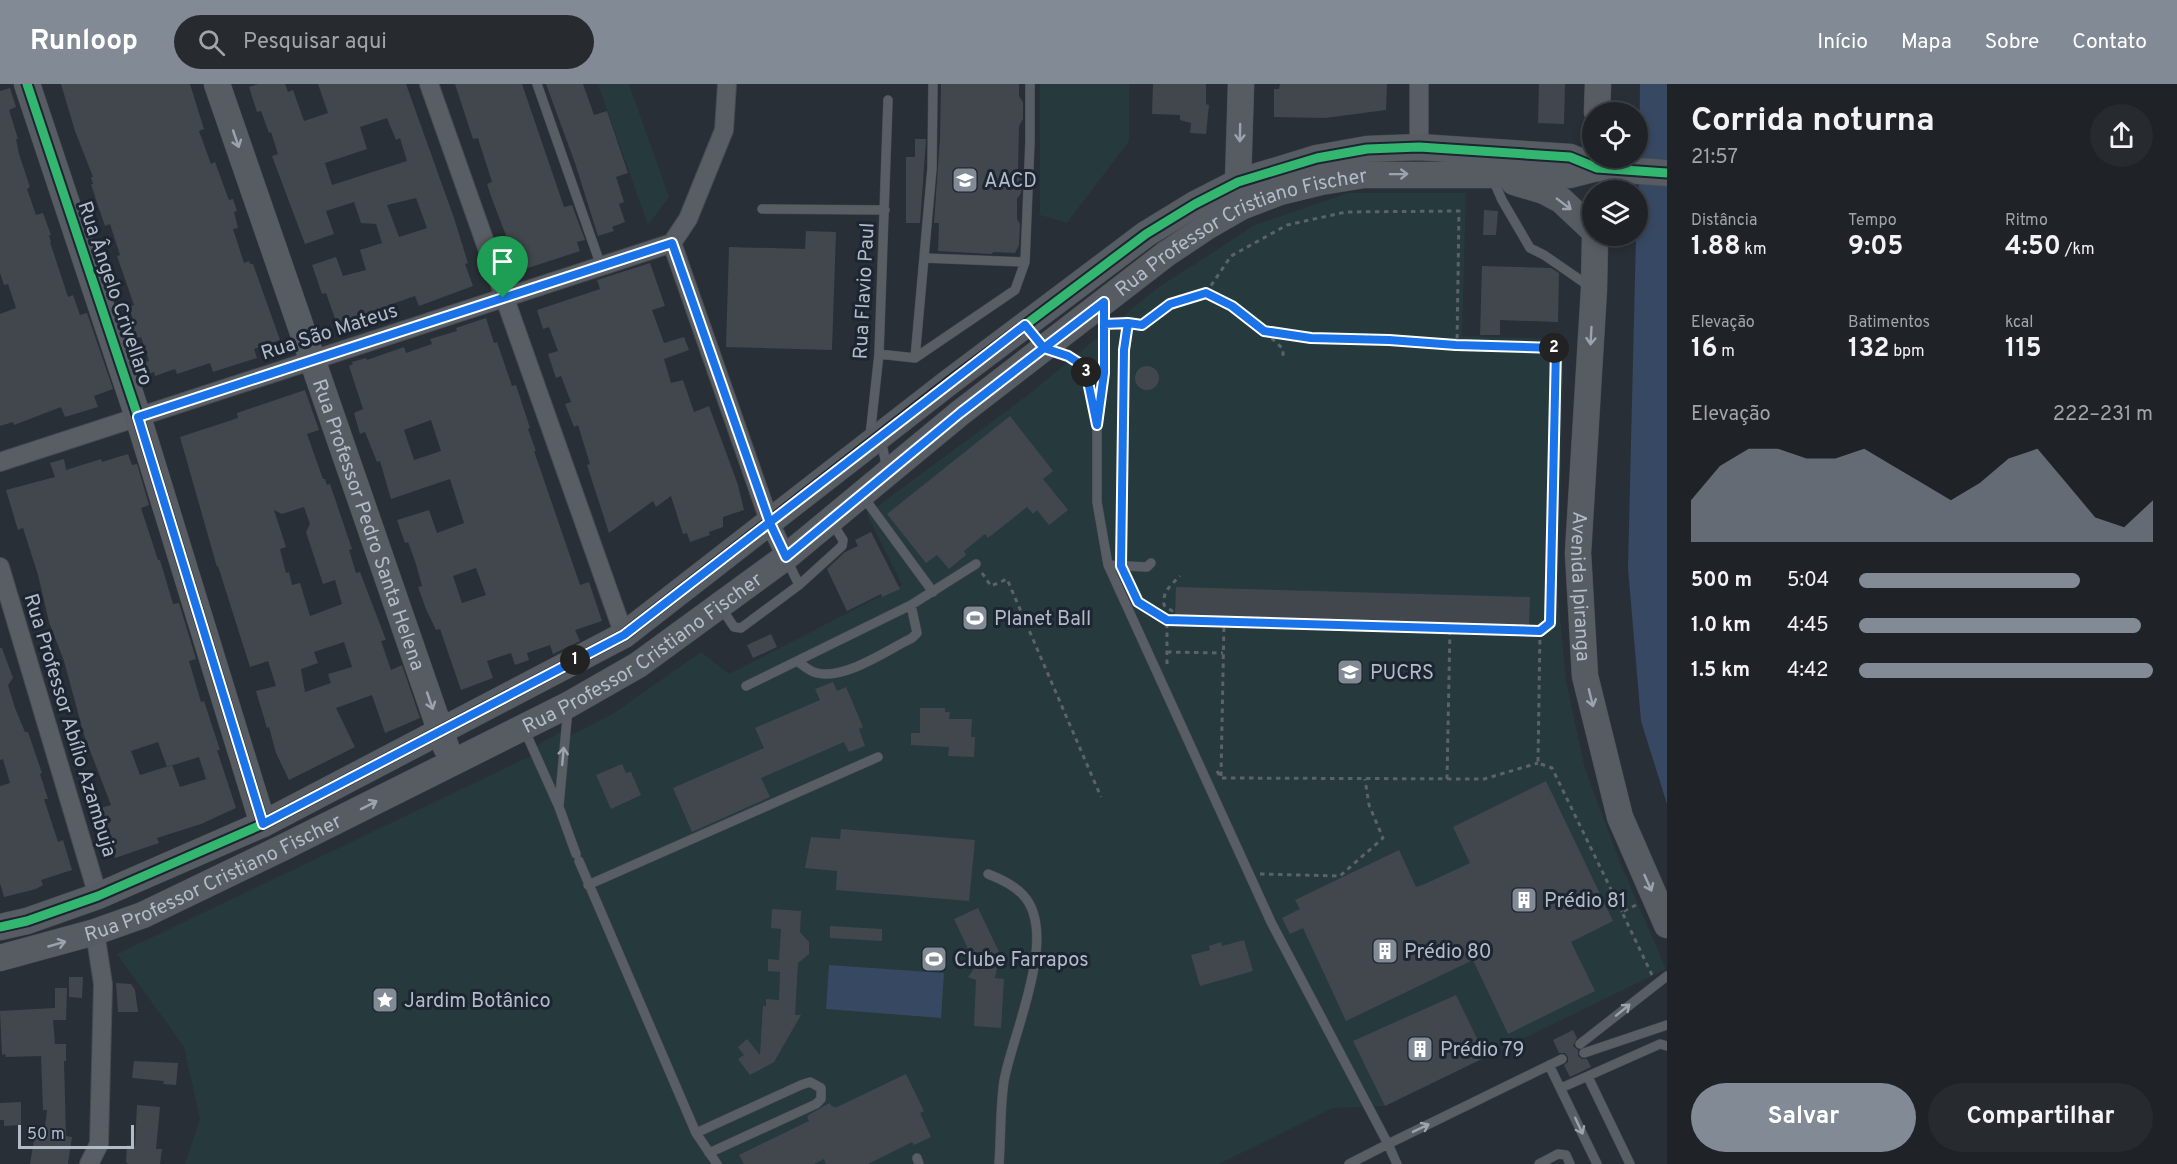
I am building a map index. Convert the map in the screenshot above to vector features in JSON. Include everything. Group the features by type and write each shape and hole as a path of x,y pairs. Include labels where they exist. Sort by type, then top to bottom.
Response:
{"main road":[{"name":"Rua Ângelo Crivellaro","path":"27,84 138,417 263,824"},
{"name":"Rua Professor Pedro Santa Helena","path":"216,84 452,763"},
{"path":"1238,182 1241,84"},
{"path":"1598,84 1598,102"},
{"name":"Rua Professor Cristiano Fischer","path":"0,927 27,921 98,896 263,824 624,635 1146,234 1195,204 1238,182 1317,158 1367,148 1419,147 1570,157 1602,171"},
{"path":"1240,207 1317,158"},
{"name":"Rua Professor Cristiano Fischer","path":"0,958 95,932 163,905 568,705 638,665 786,557 960,413 1044,348 1104,313 1166,254 1240,207 1280,192 1364,175 1570,175 1602,171 1667,172"},
{"path":"1490,175 1544,192 1561,200 1582,220"},
{"name":"Avenida Ipiranga","path":"1595,246 1578,554 1586,676 1620,818 1667,925"},
{"path":"869,446 888,472"}],"street":[{"path":"429,84 624,635"},
{"path":"727,84 724,130 688,219 672,243 770,523 786,557"},
{"path":"1419,84 1419,147"},
{"name":"Rua São Mateus","path":"0,462 672,243"},
{"name":"Rua Professor Abílio Azambuja","path":"0,567 98,896"},
{"path":"88,1164 99,1144 102,984 95,932"}],"lane":[{"path":"537,84 601,266"},
{"path":"915,358 932,168 933,84"},
{"path":"879,354 915,358 1015,290 1025,262 1030,84"},
{"name":"Rua Flavio Paul","path":"869,446 879,354 888,100"},
{"path":"1490,175 1530,248 1594,289"},
{"path":"762,208 885,210"},
{"path":"924,258 1025,262"},
{"path":"1104,313 1104,373 1097,425 1097,502 1108,565 1270,922 1397,1164"},
{"path":"1025,325 1044,348 1068,356 1085,367 1097,425"},
{"path":"861,494 933,592"},
{"path":"720,606 734,627 741,628 799,585 842,546 843,540 830,519"},
{"path":"786,557 799,585"},
{"path":"1108,565 1147,567 1151,563"},
{"path":"746,686 911,605 976,564"},
{"path":"797,661 814,673 832,675 846,671 912,638 917,633 911,605"},
{"path":"559,807 568,705"},
{"path":"523,727 559,807 588,885 696,1133 717,1164"},
{"path":"588,885 878,757"},
{"path":"988,874 1008,883 1024,896 1035,918 1037,940 1035,965 1004,1082 999,1164"},
{"path":"1667,976 1582,1048 1667,1025"},
{"path":"1561,1088 1660,1044 1667,1046"},
{"path":"1349,1164 1562,1059"},
{"path":"1549,1065 1596,1164"},
{"path":"1588,1077 1630,1164"},
{"path":"696,1133 801,1085 810,1083 820,1088 821,1100 816,1104 709,1153"},
{"path":"1539,1164 1558,1154 1566,1155 1570,1164"}],"path":[{"path":"1104,313 1128,323 1142,325 1170,304 1206,293 1231,256 1287,225 1346,212 1459,211 1456,345"},
{"path":"1206,293 1232,306 1264,331 1283,349 1283,360"},
{"path":"1128,323 1124,350 1121,566 1138,602 1172,621 1540,631 1550,623 1556,348 1311,338 1264,331"},
{"path":"976,564 991,586 1007,579 1101,797"},
{"path":"1172,621 1172,611 1164,605 1163,598 1166,590 1179,576"},
{"path":"1167,620 1167,670"},
{"path":"1221,778 1224,622"},
{"path":"1447,779 1450,628"},
{"path":"1538,763 1540,631"},
{"path":"1167,652 1223,654"},
{"path":"1221,778 1484,780 1538,763 1552,768 1657,983"},
{"path":"1216,768 1221,778"},
{"path":"1253,874 1340,876 1383,838 1369,805 1365,779"},
{"path":"1622,912 1654,897"}],"shaded area":[{"path":"598,84 629,84 669,197 648,225"},
{"path":"1040,84 1129,84 1129,141 1067,223 1040,215"},
{"path":"1348,193 1466,193 1462,336 1564,339 1558,595 1566,681 1585,769 1620,862 1666,969 1385,1106 1333,1108 1219,1164 185,1164 200,1119 184,1047 117,954 538,752 536,746 562,731 562,740 614,713 701,652 729,674 902,585 867,514 1028,395 1156,289 1255,225"}],"water":[{"path":"1640,84 1667,84 1667,804 1641,721 1628,568 1636,246 1648,246 1648,180 1639,180 1639,168 1648,168 1648,102 1640,102"},
{"path":"829,965 944,973 941,1018 826,1009"}],"building":[{"path":"61,84 190,84 204,129 199,131 211,164 215,162 229,200 233,199 237,211 234,212 238,228 233,229 244,263 249,261 253,264 280,340 254,349 257,358 213,372 210,363 177,374 175,369 155,376 154,372 148,374 144,362 149,361 141,337 136,339 131,324 134,323 129,307 134,305 117,256 120,255 110,224 105,226 97,203 91,184 93,184 91,177 93,177 75,131"},
{"path":"258,84 285,84 288,92 293,90 304,121 328,113 318,84 406,84 454,218 473,286 419,306 415,296 389,305 391,312 339,330 326,293 322,294 312,265 336,257 343,276 366,270 360,250 382,243 376,224 361,223 354,202 326,211 334,234 305,244 272,156 278,154 271,132 269,133 261,111 257,112 249,87","holes":["387,118 396,140 400,138 407,161 332,185 325,163 367,149 360,127","416,198 427,228 399,237 387,205"]},
{"path":"455,84 522,84 564,207 572,205 585,240 577,242 580,251 522,270 511,237 507,238 492,199 487,184 492,182 478,138 473,139"},
{"path":"546,84 583,84 594,115 607,111 628,173 616,177 624,202 619,204 625,222 612,227 614,231 598,236 575,163"},
{"path":"941,84 1019,84 1019,96 1023,102 1023,119 1019,126 1018,169 1022,175 1021,193 1017,199 1017,219 1020,224 1019,245 1015,253 938,251 939,223 934,223"},
{"path":"1153,84 1206,84 1206,104 1209,105 1206,134 1190,133 1191,123 1180,120 1180,115 1152,114"},
{"path":"1280,84 1387,84 1386,110 1325,118 1274,117 1274,89 1279,89"},
{"path":"1539,84 1565,84 1564,124 1538,123"},
{"path":"10,88 16,107 9,110 18,139 16,139 19,154 30,187 27,189 36,215 43,213 68,297 73,295 80,315 87,313 113,389 94,396 98,407 65,417 61,407 14,425 13,422 0,426 0,314 16,308 8,284 4,285 0,273 0,91"},
{"path":"915,139 926,139 920,223 906,223 906,157 915,157"},
{"path":"1484,210 1498,211 1496,235 1483,235"},
{"path":"806,231 836,232 832,350 726,347 729,247 805,249"},
{"path":"650,263 665,306 652,310 664,343 684,337 689,350 664,359 671,383 683,380 694,412 709,406 738,485 744,510 723,517 723,527 709,532 710,535 690,542 687,533 683,534 671,496 656,507 653,501 609,533 587,465 590,464 578,425 574,427 565,404 571,402 561,376 556,378 548,354 558,351 549,327 543,329 537,310 600,289 597,280"},
{"path":"1482,266 1551,268 1559,273 1558,322 1500,320 1500,335 1480,335"},
{"path":"486,318 512,386 516,385 530,428 528,429 536,451 534,451 580,585 589,582 602,621 575,630 580,641 553,654 550,645 527,653 529,660 515,665 511,653 487,661 493,678 461,690 440,629 436,630 426,609 418,587 422,586 416,564 397,520 429,510 437,533 464,523 450,479 391,499 380,461 377,462 365,432 360,434 354,413 363,409 349,366 353,364 352,362 366,358 367,360 404,347 406,353 432,344 430,339 457,331 456,328","holes":["431,420 441,451 414,460 404,430","476,568 486,595 462,603 453,576"]},
{"path":"1147,366 1156,369 1159,378 1156,387 1147,390 1138,387 1135,378 1138,369"},
{"path":"305,390 319,430 307,434 323,479 327,485 330,484 352,549 349,550 356,573 360,572 386,640 381,641 391,670 402,665 420,718 385,733 372,695 336,708 355,747 289,780 276,753 256,691 276,686 268,661 250,667 217,567 180,437 238,418 237,413","holes":["304,507 310,524 306,532 323,584 335,580 342,604 310,616 300,583 292,585 289,572 286,573 280,549 286,547 274,510 282,514","344,642 352,667 328,674 331,683 305,692 301,669 318,663 314,652"]},
{"path":"1010,416 1053,471 1043,479 1068,510 1049,525 1037,510 1033,514 1027,507 988,538 985,534 964,551 966,555 949,569 937,555 926,563 887,514"},
{"path":"128,454 132,465 137,464 149,505 141,508 173,604 179,603 196,659 189,661 201,702 204,701 220,750 217,750 236,808 201,824 157,838 159,843 115,858 97,809 111,805 84,735 23,528 18,530 6,490 55,477 50,463 64,459 66,470 101,459 102,462","holes":["158,742 167,767 140,775 131,751","199,757 206,779 180,787 172,765"]},
{"path":"871,532 900,589 882,597 881,594 847,611 827,569 845,552 858,546 855,540"},
{"path":"1176,587 1530,597 1529,625 1175,615"},
{"path":"771,634 777,647 753,658 747,645"},
{"path":"0,648 2,648 13,678 8,685 15,708 25,732 28,732 42,773 40,774 48,799 44,799 58,842 63,840 72,870 41,880 43,885 36,889 4,897 0,883 0,786 10,783 3,759 0,760"},
{"path":"833,682 837,691 846,687 863,727 859,729 865,746 849,752 844,742 761,778 770,797 692,832 673,788 764,748 755,728 820,700 815,689"},
{"path":"920,708 945,708 945,712 950,712 949,719 972,719 971,737 975,737 974,757 948,756 949,747 911,745 911,733 920,733"},
{"path":"622,764 626,773 631,772 641,795 611,809 596,775"},
{"path":"1546,781 1613,921 1571,942 1595,991 1508,1034 1473,960 1346,1021 1303,928 1290,934 1282,918 1300,909 1295,900 1399,850 1416,887 1470,863 1453,827"},
{"path":"841,829 975,840 969,901 836,890 837,871 805,868 811,837 840,839"},
{"path":"978,908 999,952 991,955 997,967 995,978 1004,979 1001,1028 974,1026 976,980 968,977 976,966 954,919"},
{"path":"772,909 801,911 800,932 809,942 809,954 798,963 795,1015 801,1015 774,1062 750,1075 738,1059 744,1055 738,1047 747,1039 760,1055 763,1006 766,1006 766,999 779,1000 780,972 768,971 768,959 779,960 781,929 771,928"},
{"path":"830,926 882,929 882,941 830,938"},
{"path":"1244,940 1253,971 1200,986 1191,955 1210,950 1209,946 1221,942 1222,946"},
{"path":"69,977 83,977 82,998 69,997"},
{"path":"116,983 131,984 135,990 138,1012 118,1012"},
{"path":"55,988 67,988 66,1020 53,1020 55,1044 66,1044 66,1061 64,1061 66,1136 72,1137 68,1164 30,1164 35,1134 44,1135 47,1110 43,1110 41,1056 6,1057 5,1054 2,1055 0,1011 55,1008"},
{"name":"Prédio 79","path":"1456,995 1486,1057 1385,1106 1353,1041"},
{"path":"1573,1030 1577,1038 1573,1046 1578,1050 1578,1056 1587,1059 1591,1067 1570,1077 1564,1065 1568,1062 1568,1057 1565,1053 1559,1053 1553,1040"},
{"path":"134,1061 178,1063 176,1085 163,1084 164,1081 132,1078"},
{"path":"906,1074 924,1111 920,1113 931,1137 914,1145 912,1142 868,1164 826,1164 824,1159 814,1164 744,1164 739,1155 809,1121 807,1116 830,1103 835,1108"},
{"path":"21,1102 21,1125 4,1126 4,1120 0,1120 0,1103"},
{"path":"137,1105 160,1107 156,1149 162,1149 160,1164 128,1164 126,1162 127,1145 135,1146"}],"cycle path":[{"path":"27,84 138,417 263,824"},
{"path":"0,927 27,921 98,896 263,824 624,635 948,383 1146,234 1195,204 1238,182 1317,158 1367,149 1419,147 1570,157 1597,168 1667,173"}],"place":[{"name":"AACD","path":"965,180"},
{"name":"Planet Ball","path":"975,618"},
{"name":"PUCRS","path":"1350,672"},
{"name":"Prédio 81","path":"1524,900"},
{"name":"Prédio 80","path":"1385,951"},
{"name":"Clube Farrapos","path":"934,959"},
{"name":"Jardim Botânico","path":"385,1000"},
{"name":"Prédio 79","path":"1420,1049"}],"route":[{"path":"503,298 138,417 263,824 624,635 770,523 948,383 1025,325 1044,348 1104,302 1104,324 1128,323 1142,325 1170,304 1206,293 1232,306 1264,331 1311,338 1556,348 1550,623 1540,631 1167,620 1138,602 1121,566 1124,350 1128,323 1104,324 1104,373 1097,425 1085,367 1068,356 1044,348 960,413 786,557 770,523 672,243 503,298"}]}
